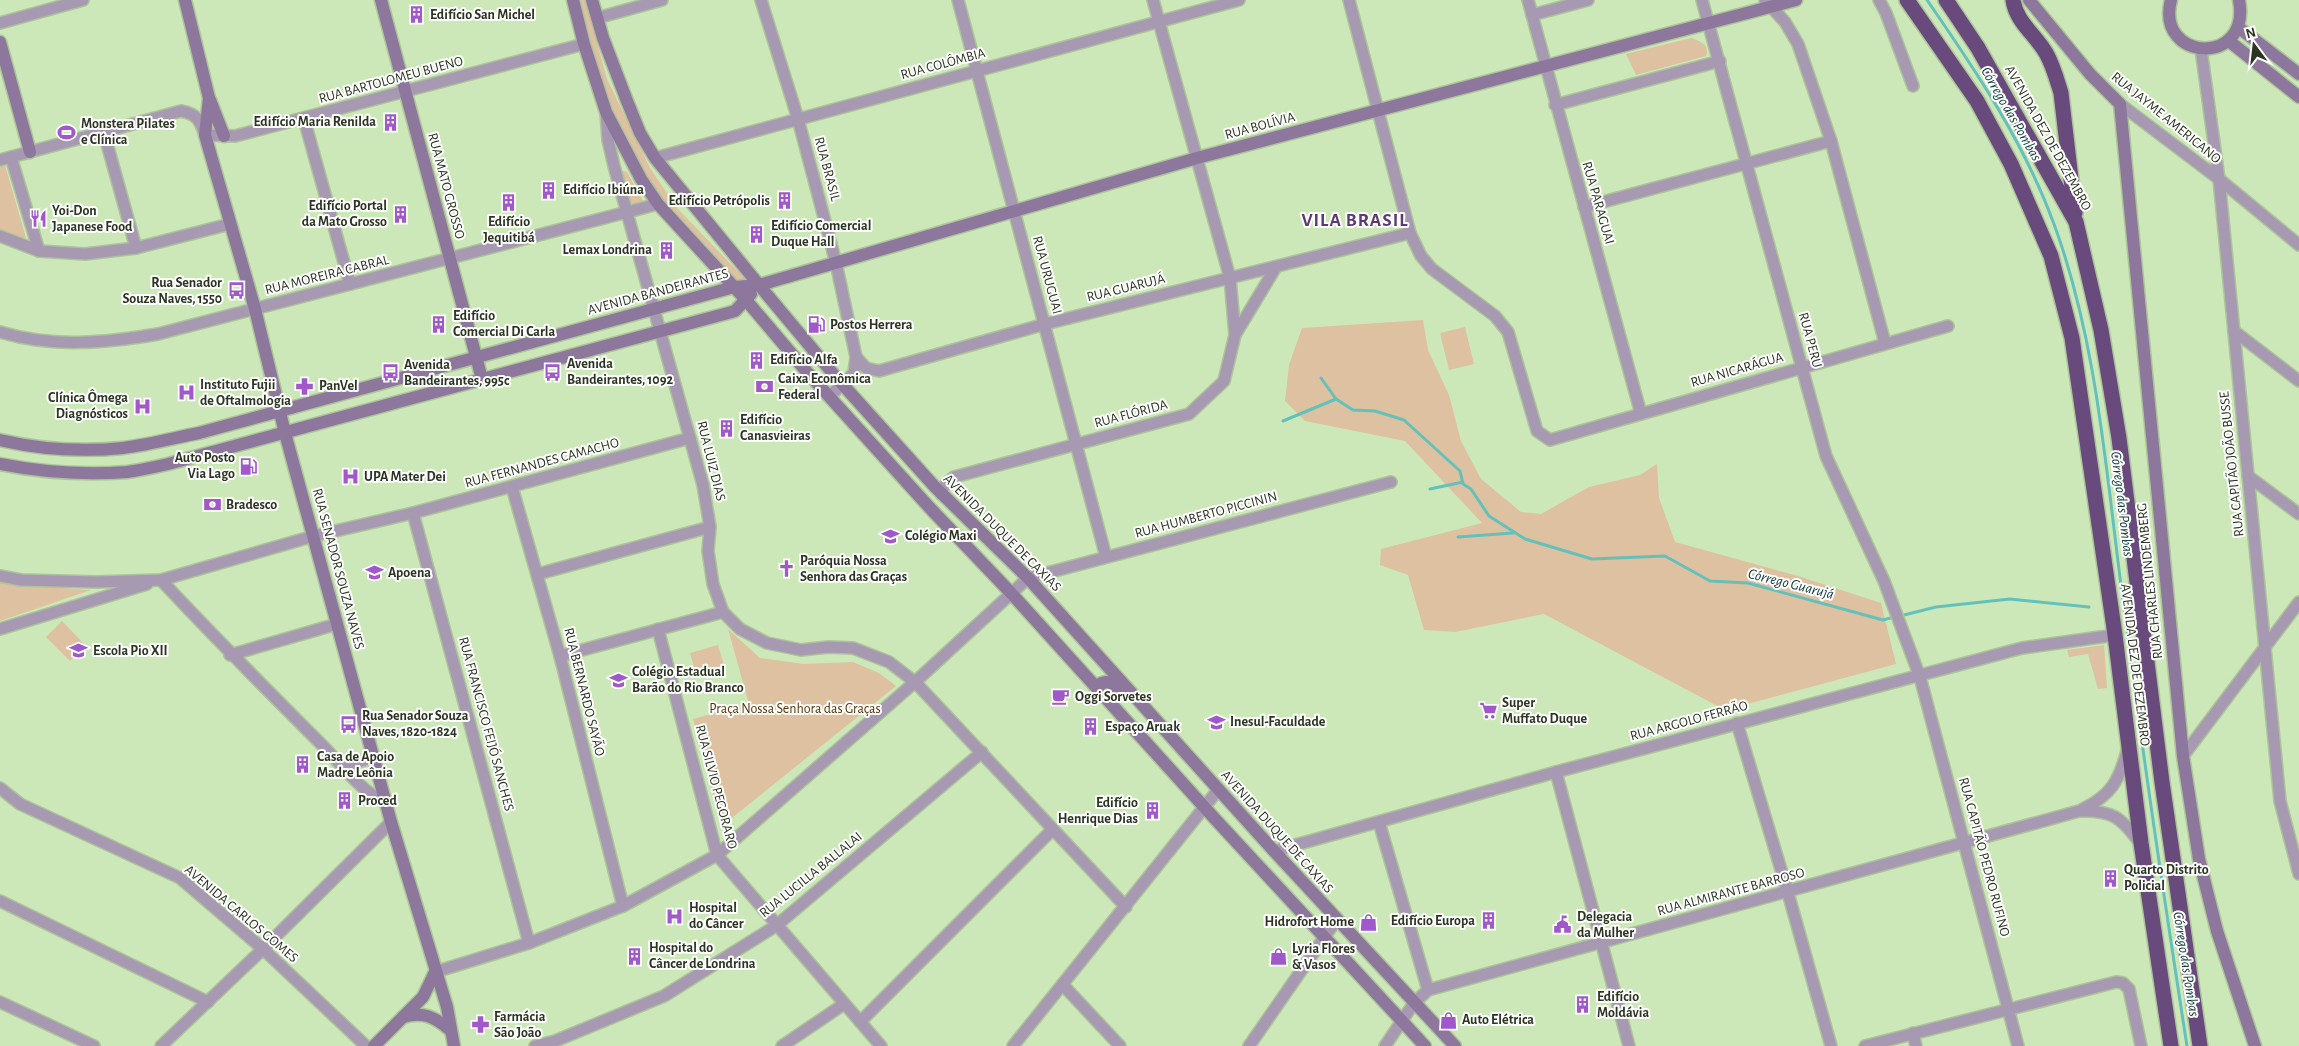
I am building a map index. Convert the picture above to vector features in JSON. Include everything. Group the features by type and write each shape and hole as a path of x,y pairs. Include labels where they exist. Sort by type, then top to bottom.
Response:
{"highway":[{"name":"AVENIDA DEZ DE DEZEMBRO","path":"1907,0 1977,101 2011,164 2050,256 2072,338 2115,635 2141,843 2171,1046"},
{"name":"AVENIDA DEZ DE DEZEMBRO","path":"1946,0 1978,48 2076,222 2101,330 2119,438 2162,782 2200,1046"},
{"path":"2013,0 2021,22 2034,35 2046,53 2059,85 2076,222"}],"main road":[{"name":"RUA SENADOR SOUZA NAVES","path":"185,0 209,98 224,136"},
{"name":"RUA MATO GROSSO","path":"381,0 482,379"},
{"path":"573,0 584,44 606,112 642,179 658,204 734,286 829,397 929,507 1011,593 1205,808 1425,1046"},
{"name":"AVENIDA DUQUE DE CAXIAS","path":"592,0 603,38 640,133 654,158 842,384 941,494 1028,578 1311,892 1455,1046"},
{"name":"RUA BOLÍVIA","path":"759,285 1197,158 1709,23 1768,3 1796,0"},
{"name":"RUA JAYME AMERICANO","path":"2029,0 2090,74 2120,104"},
{"path":"2167,2 2170,23 2174,33 2182,42 2197,48 2217,47 2229,41 2238,27 2241,14 2238,0"},
{"path":"2238,27 2299,74"},
{"path":"2229,41 2299,97"},
{"path":"0,42 30,152"},
{"name":"RUA SENADOR SOUZA NAVES","path":"209,98 205,135 255,309 285,433 338,624 368,759 386,803 447,1007 454,1046"},
{"name":"RUA CHARLES LINDEMBERG","path":"2120,104 2183,756 2201,868 2217,930 2255,1046"},
{"path":"0,464 44,470 126,472 206,455 735,311 759,285"},
{"name":"AVENIDA BANDEIRANTES","path":"0,440 39,446 95,449 124,448 199,433 734,286 759,285"},
{"path":"199,433 206,455"},
{"path":"919,496 923,487 932,484"},
{"path":"929,507 938,503 941,494"},
{"path":"1096,687 1106,681 1111,682 1152,716"},
{"path":"1276,884 1290,895 1297,897 1311,892"},
{"path":"374,1046 423,997 435,972"},
{"path":"402,1018 425,1014 437,1018 450,1030"}],"street":[{"path":"0,23 84,0"},
{"path":"597,18 662,0"},
{"name":"RUA BRASIL","path":"761,0 798,119 836,263 856,357"},
{"name":"RUA URUGUAI","path":"958,0 1106,557"},
{"name":"RUA FLÓRIDA","path":"941,494 944,486 954,477 1189,414 1224,381 1236,335 1230,278 1153,0"},
{"name":"RUA COLÔMBIA","path":"654,158 1239,0"},
{"path":"1349,0 1410,233"},
{"name":"RUA PARAGUAI","path":"1528,0 1555,105 1641,414"},
{"path":"1532,15 1588,0"},
{"name":"RUA PERU","path":"1702,0 1826,456 1884,582 1920,676"},
{"path":"1879,0 1886,13 1913,86"},
{"path":"1768,3 1784,22 1798,44 1831,141 1885,343"},
{"name":"RUA BARTOLOMEU BUENO","path":"205,135 235,136 584,44"},
{"name":"RUA CAPITÃO JOÃO BUSSE","path":"2197,48 2219,179 2280,801 2299,874"},
{"path":"1555,105 1720,61"},
{"name":"RUA JAYME AMERICANO","path":"2120,104 2219,179 2299,244"},
{"path":"39,251 6,159 181,111 192,113 200,119 205,135"},
{"name":"RUA LUIZ DIAS","path":"606,112 608,140 703,484 710,527 708,550 713,584 723,612 740,629 767,643 801,650 828,647 853,648 889,662 915,682 1126,907"},
{"path":"304,119 350,284"},
{"path":"104,133 136,248"},
{"path":"1584,207 1831,141"},
{"name":"RUA MOREIRA CABRAL","path":"0,332 70,344 114,342 158,334 658,204"},
{"path":"0,236 39,251 85,254 136,248 230,224"},
{"name":"RUA GUARUJÁ","path":"856,357 866,368 879,371 1045,324 1410,233"},
{"name":"RUA NICARÁGUA","path":"1410,233 1422,256 1432,268 1495,316 1508,332 1537,431 1550,440 1948,326"},
{"path":"1236,335 1276,267"},
{"path":"2234,331 2299,381"},
{"path":"829,397 854,373 856,357"},
{"name":"RUA FERNANDES CAMACHO","path":"161,580 314,536 413,513 690,438"},
{"path":"2248,476 2299,514"},
{"name":"RUA HUMBERTO PICCININ","path":"1028,578 1391,482"},
{"name":"RUA BERNARDO SAYÃO","path":"512,487 560,656 623,906"},
{"name":"RUA FRANCISCO FEIJÓ SANCHES","path":"413,513 529,943"},
{"path":"538,574 710,527"},
{"path":"0,576 21,580 96,582 161,580 230,655 335,758 356,782 373,797 386,803"},
{"path":"435,972 529,943 623,906 717,855 915,682 1028,578"},
{"path":"0,629 161,580"},
{"path":"71,607 95,594 97,589 96,582"},
{"path":"2183,756 2299,602"},
{"path":"560,656 723,612"},
{"path":"230,655 338,624"},
{"name":"RUA SILVIO PEGORARO","path":"658,629 717,855 881,1046"},
{"name":"RUA ARGOLO FERRÃO","path":"1274,851 1556,772 2022,648 2115,635"},
{"name":"RUA CAPITÃO PEDRO RUFINO","path":"1920,676 2018,1046"},
{"path":"1737,723 1788,893 1830,1046"},
{"name":"RUA ALMIRANTE BARROSO","path":"1385,1046 1414,1003 1428,990 1602,941 1788,893 2079,811 2100,800 2113,787 2122,771 2129,746"},
{"name":"RUA LUCILLA BALLALAI","path":"536,1046 555,1041 664,996 777,925 982,752"},
{"path":"335,758 352,764 368,759"},
{"path":"356,782 356,774 368,759"},
{"path":"1556,772 1629,1046"},
{"name":"AVENIDA CARLOS GOMES","path":"0,788 20,804 180,878 263,949 366,1046"},
{"path":"1013,1046 1218,790"},
{"name":"RUA ALMIRANTE BARROSO","path":"2079,811 2106,812 2116,816 2127,825 2141,843"},
{"path":"161,1046 263,949 391,822"},
{"path":"1379,822 1428,990"},
{"path":"860,1022 1053,829"},
{"path":"0,901 208,1002"},
{"path":"1249,1046 1337,920"},
{"path":"1865,1046 2116,982 2123,983 2128,989 2141,1046"},
{"path":"1063,985 1120,1046"},
{"path":"0,1002 94,1046"},
{"path":"782,1046 844,1004"},
{"path":"1913,1033 1916,1046"}],"green space":[{"path":"577,0 585,0 607,79 650,168 677,208 748,282 735,283 655,194 636,160 599,80"},
{"path":"1691,38 1705,46 1707,49 1706,56 1636,75 1626,54"},
{"path":"5,165 26,238 0,231 0,166"},
{"path":"621,172 627,172 643,201 634,206 630,205"},
{"path":"1423,320 1428,350 1449,395 1461,441 1481,479 1521,512 1541,514 1589,487 1640,475 1657,464 1659,498 1675,542 1798,576 1881,603 1896,664 1725,710 1544,614 1455,632 1424,630 1408,575 1380,565 1381,549 1482,523 1405,441 1305,421 1285,401 1289,365 1302,328"},
{"path":"1465,327 1474,364 1449,370 1440,333"},
{"path":"0,581 21,585 91,590 0,621"},
{"path":"62,621 86,646 70,661 46,637"},
{"name":"Praça Nossa Senhora das Graças","path":"728,629 760,658 804,664 853,662 879,673 896,686 722,826 693,719 749,704"},
{"path":"718,645 724,665 696,674 690,653"},
{"path":"2104,645 2107,688 2098,689 2088,654 2069,657 2067,650"}],"waterway":[{"name":"Córrego das Pombas","path":"1927,0 1981,80 2028,164 2054,224 2069,269 2081,316 2099,410 2138,712 2187,1046"},
{"name":"Córrego Guarujá","path":"1321,378 1336,399 1353,410 1375,411 1404,420 1460,471 1463,484 1471,489 1489,516 1525,539 1592,559 1665,556 1710,581 1748,583 1883,620 1894,617"},
{"path":"1283,421 1336,399"},
{"path":"1430,489 1463,482"},
{"path":"1458,537 1513,533"},
{"name":"Córrego Guarujá","path":"1900,616 1936,607 2010,599 2089,607"}],"place":[{"name":"Edifício San Michel","path":"416,15"},
{"name":"Edifício Maria Renilda","path":"390,122"},
{"name":"Monstera Pilates e Clínica","path":"67,132"},
{"name":"Edifício Ibiúna","path":"549,190"},
{"name":"Edifício Petrópolis","path":"784,201"},
{"name":"Edifício Jequitibá","path":"509,202"},
{"name":"Edifício Portal da Mato Grosso","path":"401,214"},
{"name":"Yoi-Don Japanese Food","path":"38,219"},
{"name":"Edifício Comercial Duque Hall","path":"757,234"},
{"name":"Lemax Londrina","path":"666,250"},
{"name":"Rua Senador Souza Naves, 1550","path":"236,291"},
{"name":"Edifício Comercial Di Carla","path":"439,324"},
{"name":"Postos Herrera","path":"816,325"},
{"name":"Edifício Alfa","path":"756,360"},
{"name":"Avenida Bandeirantes, 1092","path":"553,372"},
{"name":"Avenida Bandeirantes, 995c","path":"390,373"},
{"name":"PanVel","path":"305,386"},
{"name":"Caixa Econômica Federal","path":"764,387"},
{"name":"Instituto Fujii de Oftalmologia","path":"186,393"},
{"name":"Clínica Ômega Diagnósticos","path":"142,406"},
{"name":"Edifício Canasvieiras","path":"726,428"},
{"name":"Auto Posto Via Lago","path":"249,466"},
{"name":"UPA Mater Dei","path":"350,477"},
{"name":"Bradesco","path":"212,505"},
{"name":"Colégio Maxi","path":"891,536"},
{"name":"Paróquia Nossa Senhora das Graças","path":"786,569"},
{"name":"Apoena","path":"374,573"},
{"name":"Escola Pio XII","path":"79,651"},
{"name":"Colégio Estadual Barão do Rio Branco","path":"618,680"},
{"name":"Oggi Sorvetes","path":"1061,697"},
{"name":"Super Muffato Duque","path":"1488,711"},
{"name":"Inesul-Faculdade","path":"1216,722"},
{"name":"Rua Senador Souza Naves, 1820-1824","path":"348,724"},
{"name":"Espaço Aruak","path":"1091,727"},
{"name":"Casa de Apoio Madre Leônia","path":"303,765"},
{"name":"Proced","path":"344,801"},
{"name":"Edifício Henrique Dias","path":"1152,811"},
{"name":"Quarto Distrito Policial","path":"2110,878"},
{"name":"Hospital do Câncer","path":"675,916"},
{"name":"Edifício Europa","path":"1489,921"},
{"name":"Hidrofort Home","path":"1368,922"},
{"name":"Delegacia da Mulher","path":"1563,925"},
{"name":"Hospital do Câncer de Londrina","path":"635,956"},
{"name":"Lyria Flores & Vasos","path":"1278,957"},
{"name":"Edifício Moldávia","path":"1583,1005"},
{"name":"Auto Elétrica","path":"1448,1020"},
{"name":"Farmácia São João","path":"480,1025"}],"district":[{"name":"VILA BRASIL","path":"1355,220"}]}
